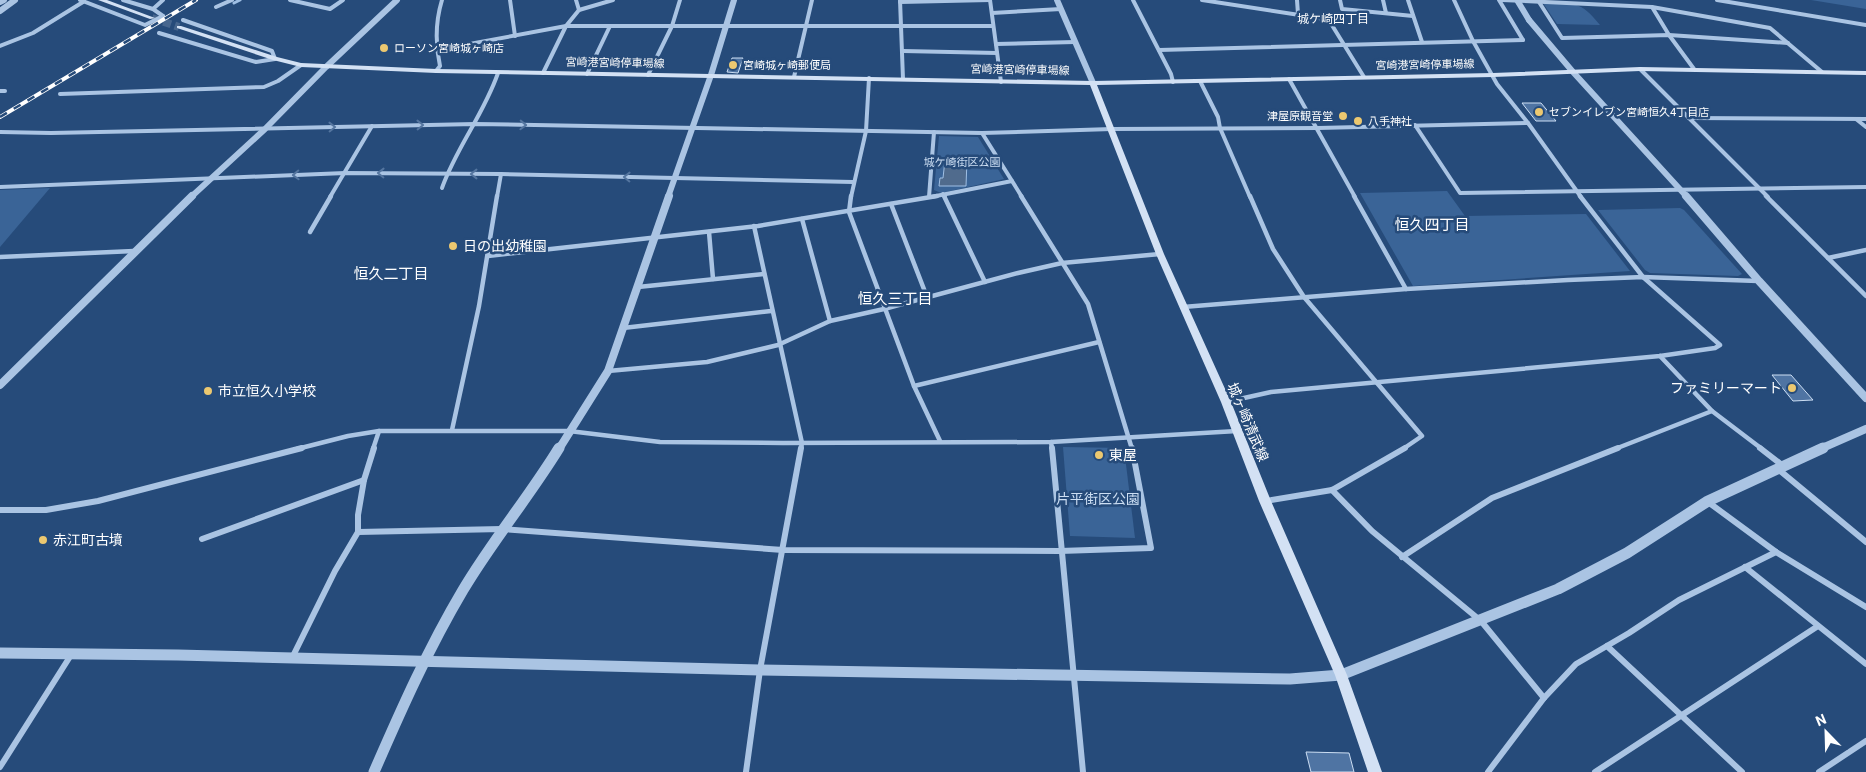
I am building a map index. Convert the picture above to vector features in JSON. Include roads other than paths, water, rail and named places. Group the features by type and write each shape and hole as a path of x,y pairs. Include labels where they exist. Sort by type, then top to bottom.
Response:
{"main road":[{"path":"101,0 152,18"},
{"name":"宮崎港宮崎停車場線","path":"180,27 275,59 301,65 436,71 1093,83 1640,69 1865,74"},
{"name":"城ヶ崎清武線","path":"1093,83 1182,307 1226,402 1266,501 1341,675 1376,772"}],"street":[{"path":"0,2 4,0"},
{"path":"0,11 15,0"},
{"path":"0,46 32,33 81,1 145,25 163,16 153,9 123,0"},
{"path":"153,9 163,0"},
{"path":"216,7 232,0"},
{"path":"290,0 330,9 343,0"},
{"path":"0,385 210,178 265,128 326,67 346,51 397,0"},
{"path":"436,71 440,66 435,18 442,0"},
{"path":"510,0 515,36"},
{"path":"576,0 579,10"},
{"path":"543,73 566,26 579,10 613,0"},
{"path":"648,75 672,26 680,0"},
{"path":"374,772 423,662 463,590 502,529 538,482 608,372 638,287 652,239 711,75 734,0"},
{"path":"794,77 812,0"},
{"path":"903,79 900,1 990,0 1001,82"},
{"path":"1057,0 1093,83"},
{"path":"1133,0 1173,82"},
{"path":"1202,0 1298,14 1330,22 1364,77"},
{"path":"1297,0 1298,14"},
{"path":"1340,0 1342,9 1413,16"},
{"path":"1383,0 1386,13"},
{"path":"1408,0 1422,42"},
{"path":"1226,402 1271,392 1660,356 1715,348 1720,345 1643,277 1577,192 1528,123 1497,84 1473,41 1454,0"},
{"path":"1159,50 1523,40 1501,0"},
{"path":"1501,0 1652,7 1770,28 1822,72"},
{"path":"1517,0 1529,20 1573,72 1682,191 1759,281 1866,398"},
{"path":"1716,0 1866,25"},
{"path":"1539,2 1562,38 1669,35 1788,43"},
{"path":"1652,7 1669,35 1694,69"},
{"path":"992,13 1061,9"},
{"path":"159,33 256,62 275,59 272,51 183,20"},
{"path":"437,50 566,26 993,26"},
{"path":"587,74 610,26"},
{"path":"996,44 1075,42"},
{"path":"903,51 997,53"},
{"path":"60,94 264,87 278,81 301,65"},
{"path":"1640,69 1866,296"},
{"path":"442,188 447,174 490,96 498,72"},
{"path":"869,78 866,131 853,182 849,212 914,386 940,441"},
{"path":"1289,79 1406,289"},
{"path":"1200,81 1218,117 1220,128 1273,249 1304,298 1377,381 1422,436 1416,442 1332,490 1266,501"},
{"path":"1689,118 1866,119"},
{"path":"1856,119 1866,127"},
{"path":"0,132 51,133 475,124 982,133 1112,129 1318,128 1528,123"},
{"path":"1415,125 1460,193 1866,187"},
{"path":"310,232 372,126"},
{"path":"929,197 934,132"},
{"path":"358,532 502,529 783,550 1060,551 1151,548 1134,456 1088,304 982,133"},
{"path":"0,187 345,173 501,174 853,182"},
{"path":"452,430 488,256 501,174"},
{"path":"488,256 754,226 849,212 1012,181"},
{"path":"943,194 985,282"},
{"path":"890,204 927,297"},
{"path":"802,219 830,321"},
{"path":"746,772 760,670 802,443 778,345 754,226"},
{"path":"709,232 713,279"},
{"path":"1828,258 1866,250"},
{"path":"0,257 136,251"},
{"path":"608,372 707,362 778,345 830,321 1062,263 1160,254"},
{"path":"638,287 764,274"},
{"path":"1182,307 1406,289 1643,277 1759,281"},
{"path":"623,328 771,311"},
{"path":"914,386 1099,342"},
{"path":"1660,356 1712,411 1779,466 1866,542"},
{"path":"1402,557 1492,498 1712,411"},
{"path":"0,653 178,655 760,670 1290,679 1341,675 1480,621 1596,570 1708,502 1779,466 1866,428"},
{"path":"292,658 335,571 358,532 358,516 364,480 379,430"},
{"path":"0,510 46,510 98,501 348,436 379,430 569,431 660,442 802,443 1051,442 1128,439 1238,431"},
{"path":"1051,442 1060,551 1084,772"},
{"path":"202,539 364,480"},
{"path":"1332,490 1372,531 1480,621 1544,698"},
{"path":"1708,502 1776,552 1866,606"},
{"path":"1488,772 1544,698 1576,664 1679,600 1776,552"},
{"path":"1745,568 1866,664"},
{"path":"1595,772 1818,626"},
{"path":"1607,646 1742,772"},
{"path":"0,767 50,692 71,654"},
{"path":"1819,772 1866,741"}],"waterway":[{"path":"234,3 240,0"}],"tunnel":[{"path":"152,18 179,27"}],"railway":[{"path":"0,117 196,0"}],"place":[{"name":"ローソン宮崎城ヶ崎店","path":"384,48"},
{"name":"宮崎城ヶ崎郵便局","path":"733,65"},
{"name":"セブンイレブン宮崎恒久4丁目店","path":"1539,112"},
{"name":"津屋原観音堂","path":"1343,116"},
{"name":"八手神社","path":"1358,121"},
{"name":"日の出幼稚園","path":"453,246"},
{"name":"ファミリーマート","path":"1792,388"},
{"name":"市立恒久小学校","path":"208,391"},
{"name":"東屋","path":"1099,455"},
{"name":"赤江町古墳","path":"43,540"}],"district":[{"name":"城ケ崎四丁目","path":"1333,19"},
{"name":"恒久四丁目","path":"1432,225"},
{"name":"恒久二丁目","path":"391,274"},
{"name":"恒久三丁目","path":"895,299"}],"park label":[{"name":"城ケ崎街区公園","path":"962,162"},
{"name":"片平街区公園","path":"1098,499"}]}
